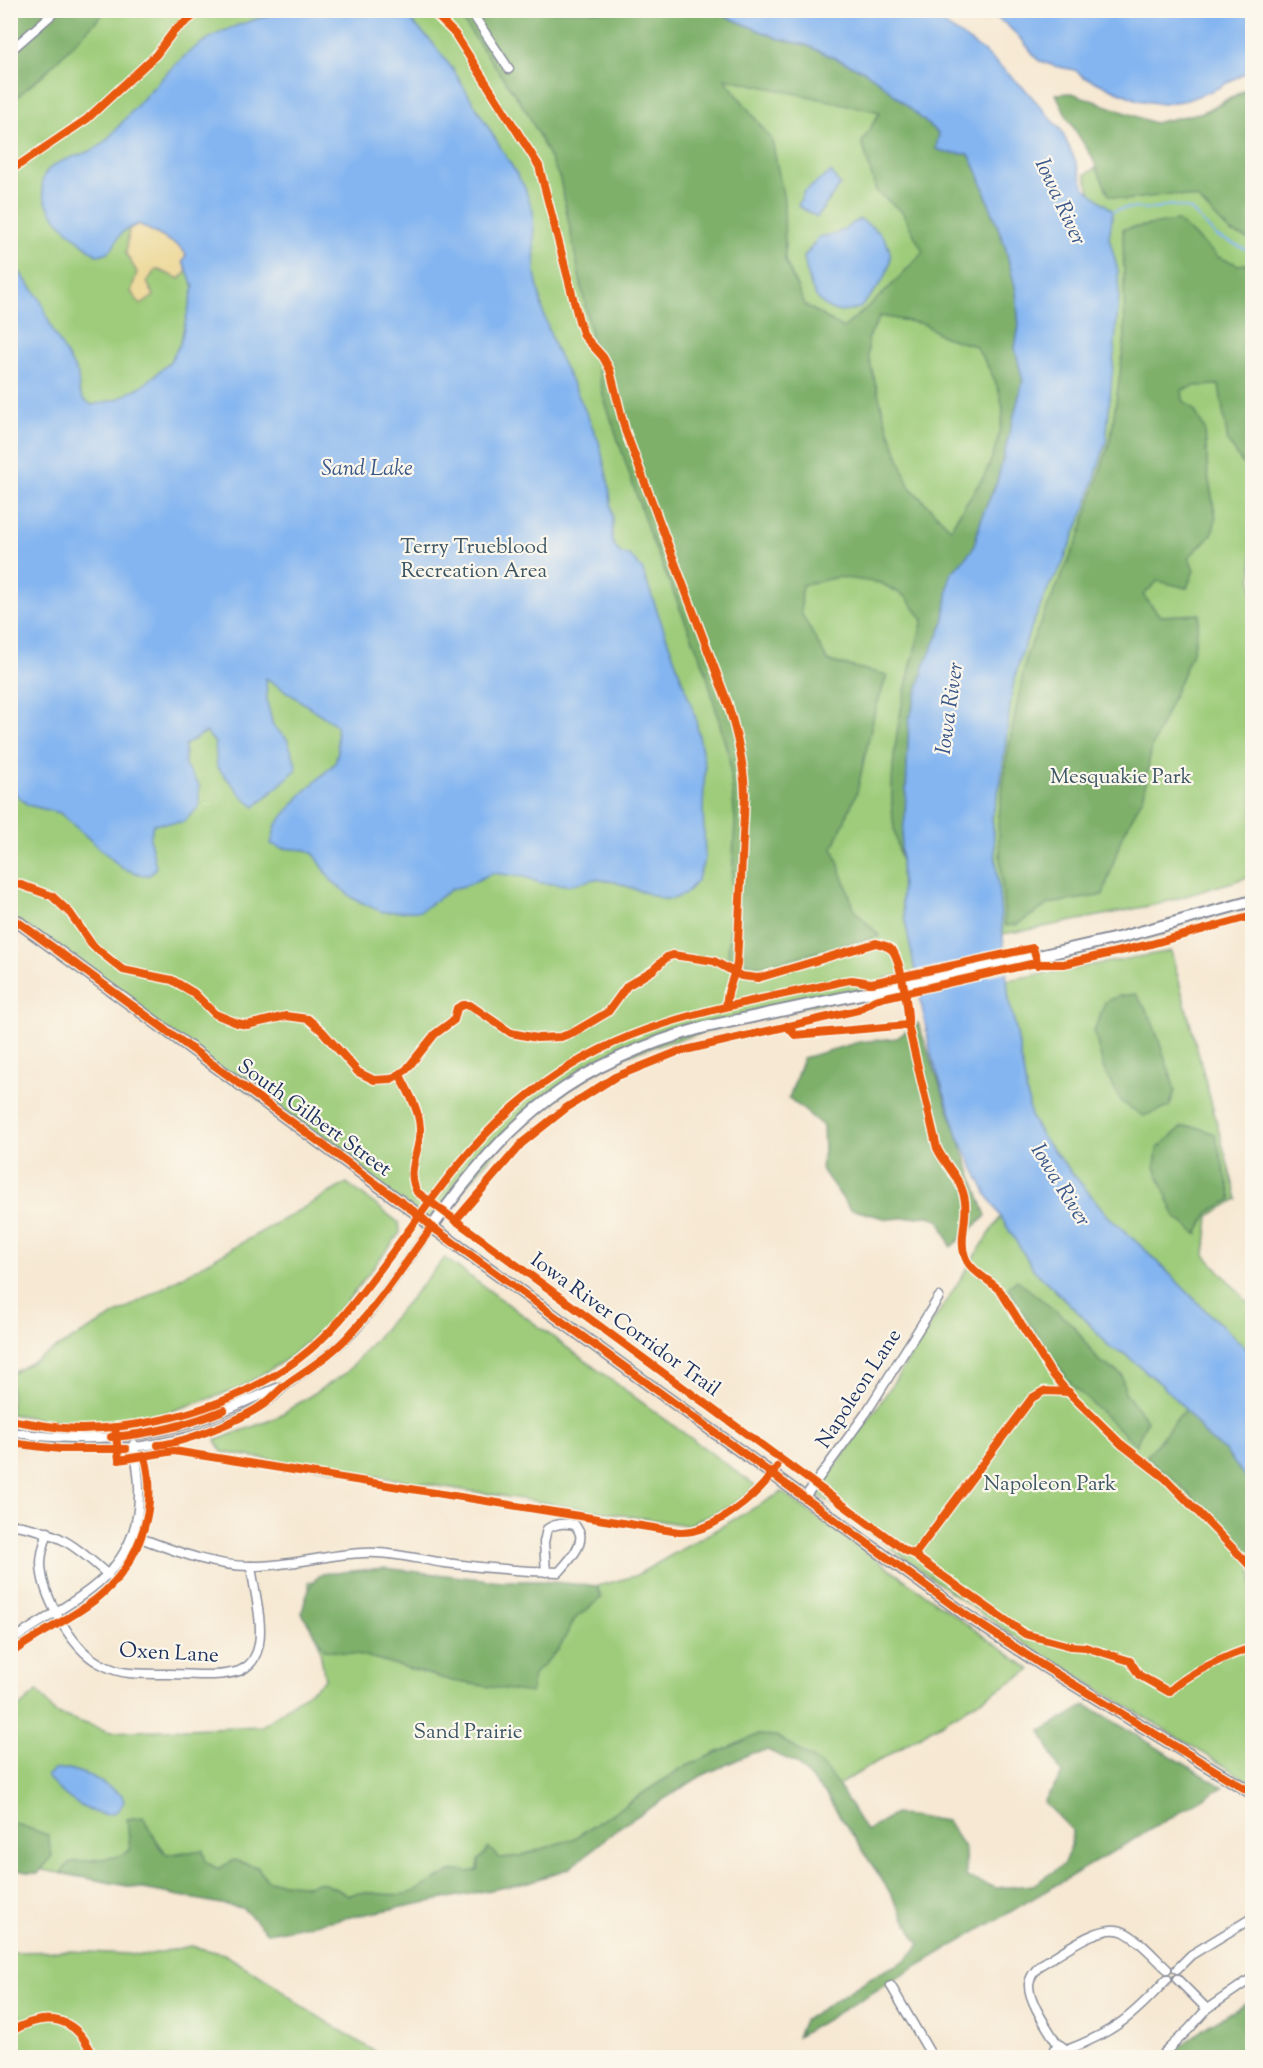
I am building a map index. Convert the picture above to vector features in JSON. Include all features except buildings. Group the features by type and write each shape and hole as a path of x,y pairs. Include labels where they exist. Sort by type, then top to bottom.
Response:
{"main road":[{"path":"432,1227 499,1141 543,1102 591,1070 644,1046 674,1035 1030,958 1148,930 1252,901"},
{"name":"South Gilbert Street","path":"10,916 432,1227 1003,1641 1252,1794"}],"street":[{"path":"10,51 57,10"},
{"path":"470,10 509,69"},
{"path":"10,1443 60,1449 135,1449 206,1432 267,1402 352,1333 432,1227"},
{"name":"Napoleon Lane","path":"805,1497 866,1413 939,1297"},
{"path":"10,1432 66,1438 133,1436 202,1419 286,1385"},
{"path":"10,1642 93,1590 108,1575 132,1535 140,1498 133,1436"},
{"path":"132,1535 190,1556 221,1564 251,1566 290,1564 375,1552 493,1569 546,1572 559,1572 579,1543 580,1534 575,1526 563,1523 547,1529 544,1542 546,1572"},
{"path":"10,1524 48,1532 73,1546 108,1575"},
{"name":"Oxen Lane","path":"48,1532 42,1551 42,1573 44,1586 56,1612 85,1654 112,1670 129,1673 220,1674 237,1672 246,1668 254,1659 261,1636 251,1566"},
{"path":"1177,1969 1191,1955 1251,1922"},
{"path":"1058,2045 1031,1998 1029,1983 1034,1972 1042,1964 1102,1930 1115,1929 1124,1932 1139,1943 1167,1969"},
{"path":"1167,1969 1173,1967 1177,1969"},
{"path":"1167,1969 1165,1976 1167,1979"},
{"path":"1177,1969 1179,1973 1177,1979"},
{"path":"1159,2058 1207,2009 1252,1978"},
{"path":"1167,1979 1171,1981 1177,1979"},
{"path":"1058,2045 1063,2045 1067,2054 1123,2023 1167,1979"},
{"path":"1177,1979 1207,2009"},
{"path":"891,1986 933,2058"},
{"path":"1053,2057 1054,2049 1058,2045"}],"green space":[{"path":"11,11 106,11 44,74 11,102"},
{"name":"Terry Trueblood Recreation Area","path":"61,11 680,11 765,31 946,130 1003,223 1017,408 907,776 901,860 902,904 916,972 885,978 887,989 763,1015 618,1057 519,1123 432,1227 11,916 11,55"},
{"path":"456,11 709,11 777,38 806,45 864,71 880,82 939,134 948,153 969,154 978,173 1005,246 1016,290 1019,326 1015,348 1023,381 997,482 983,514 973,549 950,575 943,625 925,664 909,721 901,860 893,820 895,745 904,693 923,620 906,597 881,583 838,577 802,585 801,613 828,661 887,675 874,715 857,792 833,848 855,911 880,936 762,966 728,958 735,820 729,758 705,669 649,533 603,395 560,179 527,112","holes":["724,78 880,112 862,142 876,191 902,212 923,252 887,290 843,328 805,305 785,260 784,200 772,140","880,316 924,324 944,337 975,346 998,388 1003,410 995,450 985,474 951,529 909,486 885,419 868,355 868,339"]},
{"name":"Mesquakie Park","path":"1252,86 1252,876 1159,904 990,936 984,818 1102,229 1085,174"},
{"path":"1252,88 1252,240 1230,232 1198,199 1172,194 1125,200 1109,195 1091,155 1068,119 1056,94 1072,93 1154,123 1208,111"},
{"path":"1178,221 1218,257 1239,265 1252,263 1252,465 1243,464 1228,442 1219,385 1195,386 1182,390 1183,400 1195,411 1205,430 1208,475 1216,518 1212,534 1189,557 1194,570 1187,588 1158,581 1143,595 1160,616 1200,614 1194,648 1151,749 1144,795 1121,839 1103,895 1049,904 1016,925 1005,926 998,823 1007,756 1027,653 1080,535 1111,437 1125,337 1123,229"},
{"path":"1171,951 1237,1199 1209,1216 1205,1255 1252,1307 1252,1354 1108,1216 1043,1138 1031,1118 1007,980"},
{"path":"1136,994 1151,1018 1175,1091 1169,1107 1143,1116 1122,1102 1104,1070 1094,1031 1105,1002 1119,996"},
{"path":"918,1023 986,1216 951,1247 940,1221 929,1216 888,1219 850,1209 821,1168 824,1151 823,1126 789,1098 803,1058 859,1042 897,1038"},
{"path":"1182,1127 1196,1127 1215,1134 1232,1199 1209,1212 1197,1234 1175,1217 1155,1167 1157,1149"},
{"path":"347,1183 399,1223 400,1233 330,1323 287,1359 238,1389 172,1411 117,1425 61,1422 11,1414 11,1374"},
{"name":"Napoleon Park","path":"1001,1216 1034,1270 1081,1315 1111,1348 1125,1354 1162,1385 1209,1439 1225,1451 1252,1486 1252,1783 1030,1647 816,1493 881,1402"},
{"path":"445,1258 756,1486 734,1505 687,1525 222,1452 216,1440 274,1419 346,1373"},
{"path":"1017,1280 1073,1325 1098,1360 1122,1375 1125,1393 1147,1420 1136,1445 1073,1386 1048,1352 1008,1288"},
{"path":"1185,1409 1209,1439 1225,1451 1252,1486 1252,1558 1180,1485 1146,1457"},
{"name":"Sand Prairie","path":"782,1492 1031,1670 838,1785 768,1741 641,1802 522,1876 295,1916 257,1867 218,1869 184,1852 167,1855 153,1835 144,1889 11,1864 10,1715 38,1691 55,1713 110,1732 262,1726 325,1680 308,1582 383,1572 598,1588 597,1586 635,1576"},
{"path":"384,1568 497,1581 540,1581 597,1586 601,1598 575,1619 558,1650 533,1675 531,1693 452,1681 362,1655 325,1650 302,1613 313,1582 321,1574"},
{"path":"1086,1705 1223,1787 797,2037 804,2020 870,1978 904,1961 920,1945 886,1886 826,1795 796,1763 767,1750 752,1753 701,1776 621,1826 570,1868 526,1883 268,1933 242,1908 61,1873 69,1863 125,1854 130,1850 127,1819 143,1817 159,1846 167,1855 203,1850 206,1862 218,1869 234,1860 257,1867 268,1881 307,1886 321,1882 349,1895 411,1893 449,1872 478,1870 479,1860 489,1848 500,1858 519,1856 573,1839 680,1769 757,1735 776,1736 821,1764 838,1785 866,1831 895,1814 947,1821 965,1849 966,1877 996,1888 1033,1885 1063,1865 1071,1846 1072,1830 1044,1802 1062,1775 1041,1731"},
{"path":"11,1822 48,1835 52,1856 38,1874 11,1869"},
{"path":"191,1946 224,1954 272,1983 304,2008 381,2057 11,2057 11,1952 70,1951 146,1955"},
{"path":"1252,2000 1252,2057 1166,2057 1206,2027"}],"sand":[{"path":"139,224 179,246 186,254 188,270 180,279 156,269 147,282 154,296 141,305 131,292 137,272 126,254 129,229"}],"water":[{"name":"Sand Lake","path":"284,11 390,11 407,17 431,41 454,71 524,186 533,211 535,273 543,312 555,348 599,442 609,485 613,519 612,542 621,554 629,555 642,569 695,716 705,767 703,809 705,858 697,881 685,894 673,899 663,899 615,882 595,879 569,885 540,883 525,877 492,873 468,885 452,889 420,911 382,912 354,899 331,880 315,855 307,850 281,848 271,844 276,825 301,795 335,763 338,751 336,725 266,678 267,702 273,726 287,739 296,770 255,807 217,767 215,743 206,732 185,745 185,766 199,785 199,807 183,822 153,824 150,840 156,867 150,875 142,875 122,868 60,813 28,805 11,790 11,261 40,299 53,331 78,375 79,391 83,399 92,405 118,399 145,384 169,363 180,344 194,286 183,262 186,254 179,246 139,224 125,230 108,252 96,255 70,233 48,206 42,184 44,175 57,164 100,146 162,78 206,40 250,21"},
{"name":"Iowa River","path":"709,11 925,11 982,50 1025,89 1061,130 1085,188 1113,211 1109,238 1118,271 1119,296 1106,442 1087,504 1061,567 1049,586 1019,662 1012,690 1001,780 992,817 1009,1002 1016,1029 1031,1118 1043,1138 1108,1216 1252,1354 1252,1486 1225,1451 1209,1439 1162,1385 1125,1354 1111,1348 1081,1315 1034,1270 987,1195 959,1138 931,1054 902,904 901,845 905,818 909,721 925,664 943,625 950,575 973,549 983,514 997,482 1023,381 1015,348 1019,326 1016,290 1005,246 969,154 948,153 936,149 939,134 880,82 864,71 806,45 777,38"},
{"path":"987,11 1252,11 1252,69 1216,89 1187,100 1163,104 1138,100 1084,77 1075,70 1038,60 1007,25"},
{"path":"831,172 840,185 817,217 798,206 804,192"},
{"path":"860,219 882,236 888,246 889,265 880,284 860,308 836,311 828,308 816,297 804,257 819,237 836,234"},
{"path":"69,1769 91,1776 122,1795 124,1802 119,1810 110,1814 101,1814 79,1805 59,1790 47,1776 54,1770"}],"pier":[{"path":"1007,952 1009,971 917,992 913,972"}],"waterway":[{"path":"1113,211 1126,208 1157,209 1169,205 1190,209 1216,236 1252,252"}],"cycle path":[{"path":"10,171 87,119 156,55 174,31 205,10"},
{"path":"431,10 455,34 539,166 584,336 603,357 610,370 625,430 728,704 739,749 745,795 737,964 728,991 727,1006"},
{"path":"10,881 52,896 70,913 93,946 123,970 172,980 194,993 215,1014 237,1023 247,1025 286,1016 308,1019 322,1031 358,1072 374,1080 391,1079 406,1070 435,1034 454,1020 457,1008 463,1005 470,1005 511,1033 537,1038 561,1037 608,1012 627,986 673,955 714,961 741,976 758,978 876,943 888,947 896,957 902,976 908,1025 937,1148 963,1193 966,1209 963,1246 967,1261 974,1270 1001,1292 1050,1371 1064,1388 1121,1444 1165,1478 1252,1568"},
{"path":"10,916 419,1215 432,1227 966,1615 1042,1665 1252,1793"},
{"path":"455,1221 522,1143 566,1108 615,1077 677,1052 858,1010 875,1000 886,997 1031,964 1064,964 1151,944 1252,916"},
{"path":"10,1420 82,1429 117,1427 153,1421 188,1413 222,1401 286,1368 315,1346 340,1320 445,1182 490,1130 543,1084 601,1049 693,1015 849,980 872,983 1033,948 1038,965"},
{"path":"787,1026 795,1035 908,1025"},
{"name":"Iowa River Corridor Trail","path":"400,1075 418,1114 420,1136 413,1168 417,1192 906,1551 915,1554"},
{"path":"158,1445 199,1435 245,1415 268,1401 285,1385 330,1353 345,1340 374,1307 432,1227"},
{"path":"915,1554 1032,1398 1044,1391 1069,1392"},
{"path":"111,1437 169,1428 224,1410"},
{"path":"115,1427 119,1460 174,1451 679,1532 692,1531 706,1526 734,1510 759,1489 777,1467"},
{"path":"10,1443 60,1449 126,1449"},
{"path":"10,1654 69,1618 105,1592 131,1559 140,1540 149,1499 149,1478 145,1457"},
{"path":"915,1554 1025,1634 1070,1646 1085,1647 1130,1661 1139,1675 1169,1692 1176,1685 1208,1666 1252,1648"},
{"path":"10,2032 36,2021 48,2019 60,2021 79,2033 94,2058"}]}
